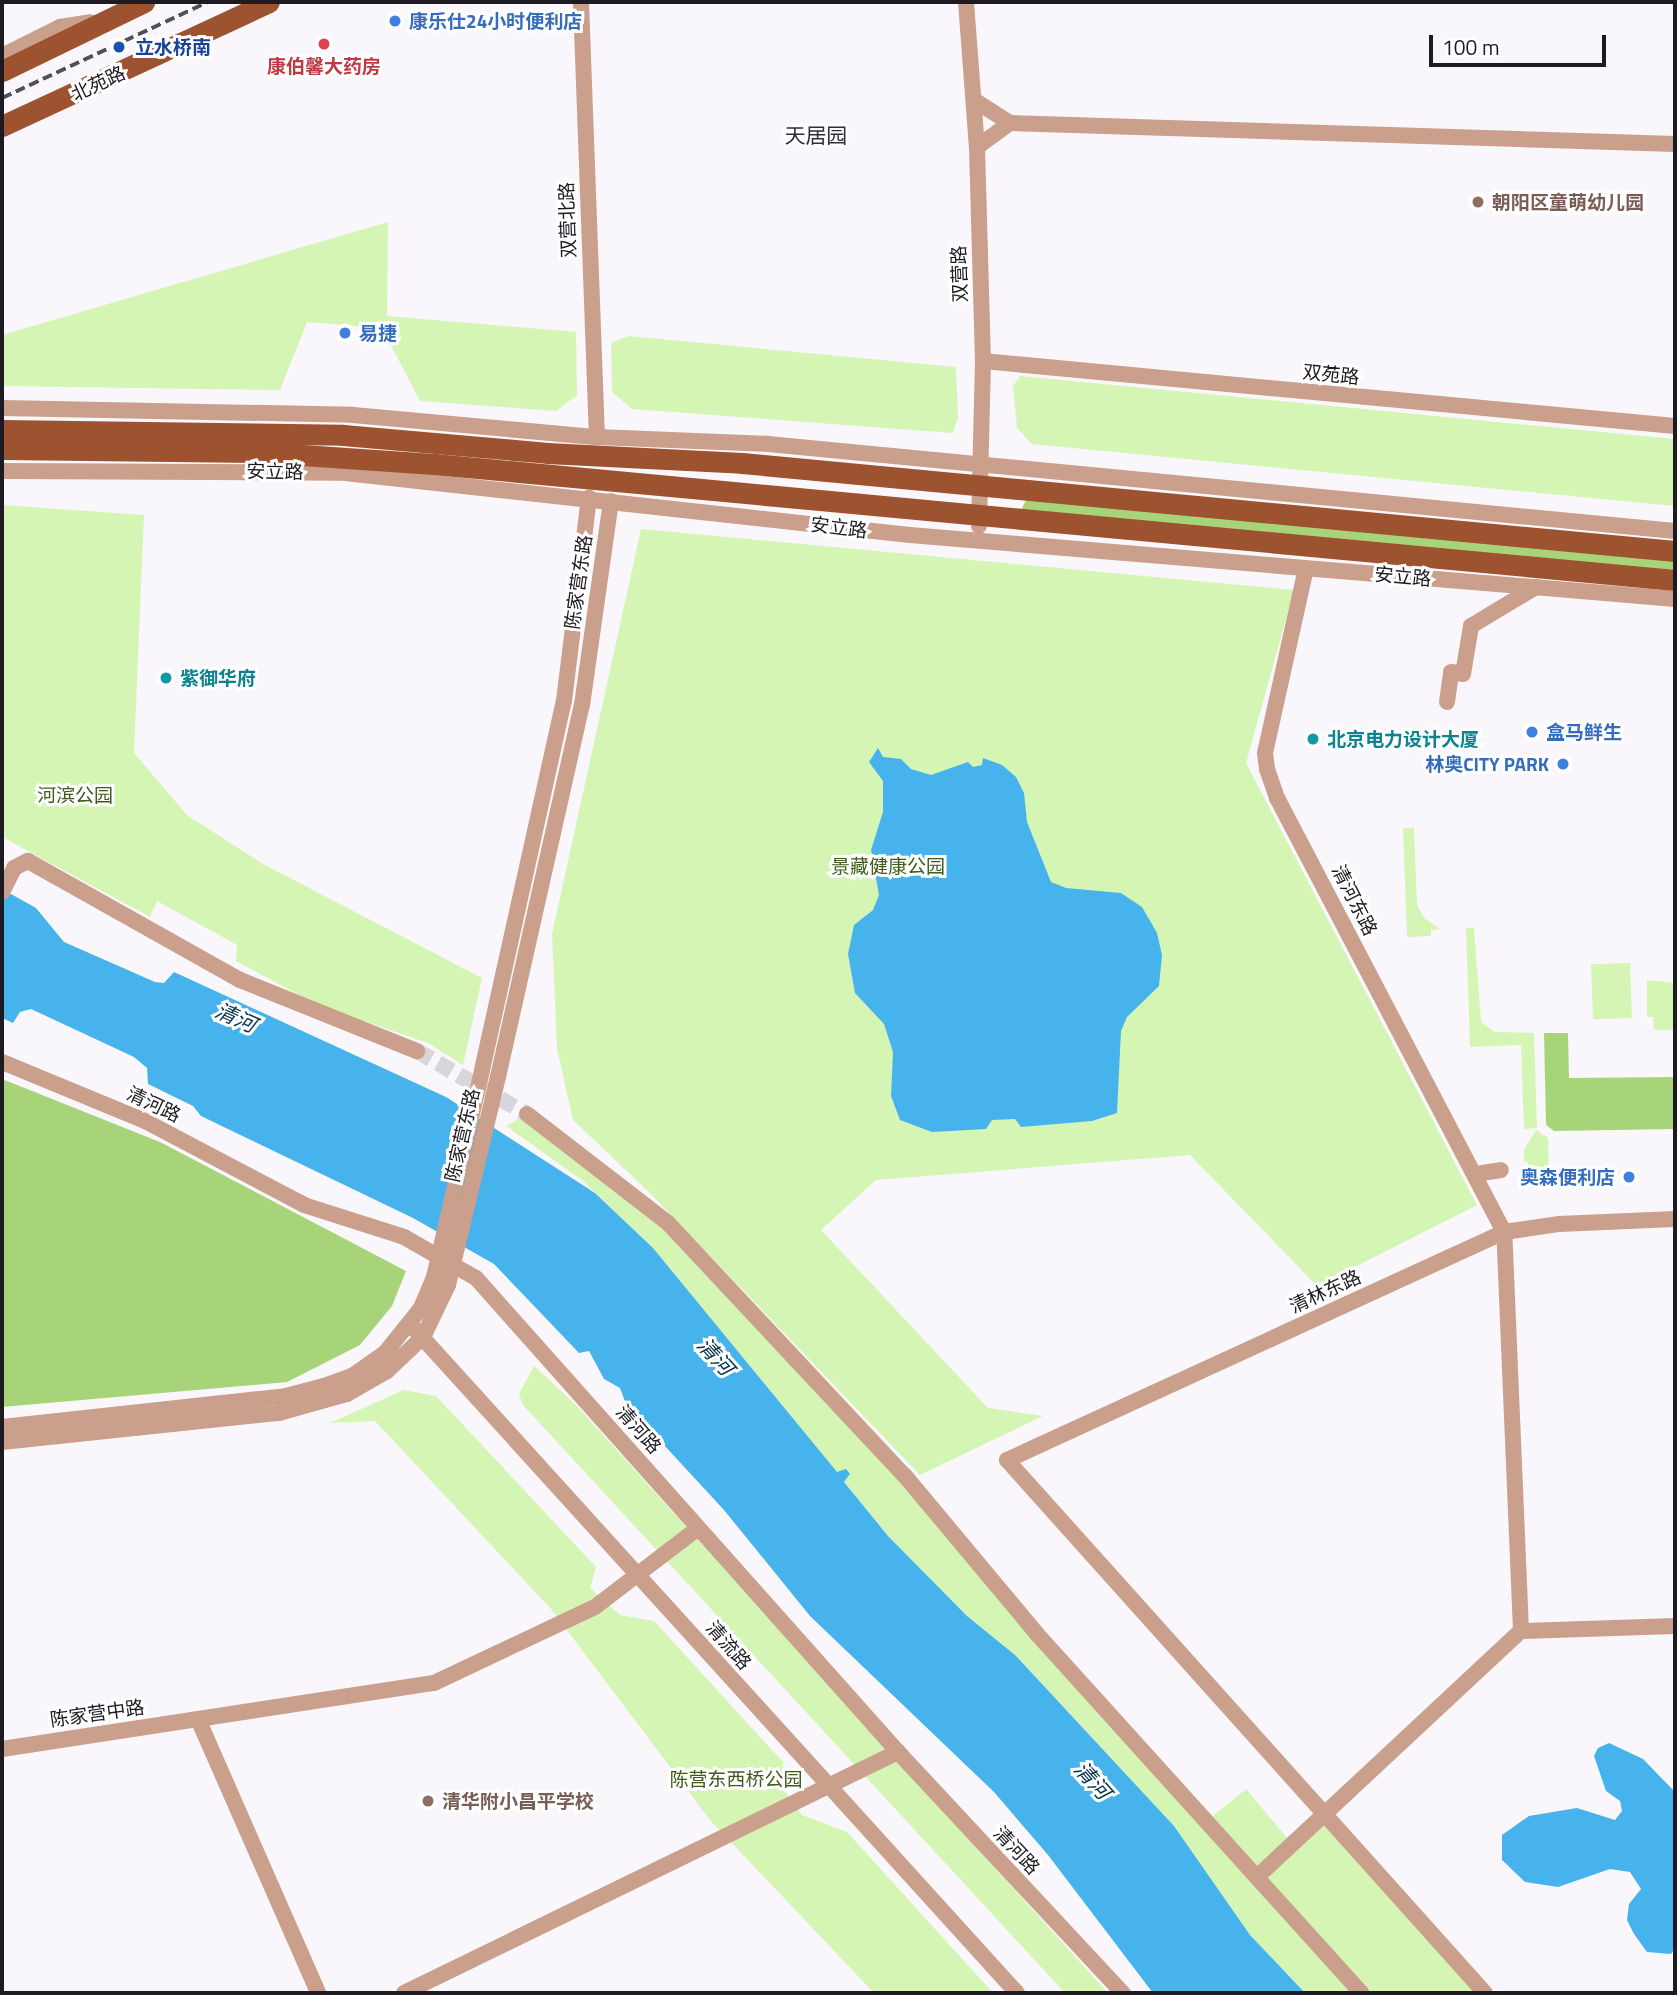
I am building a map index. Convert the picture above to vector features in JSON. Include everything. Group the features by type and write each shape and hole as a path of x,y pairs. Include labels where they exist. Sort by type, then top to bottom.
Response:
{"main road":[{"path":"2,71 144,2"},
{"name":"北苑路","path":"2,126 269,2"},
{"name":"安立路","path":"2,430 330,434 983,473 1675,551"},
{"name":"安立路","path":"2,449 245,451 357,458 980,518 1675,580"}],"street":[{"name":"双营北路","path":"581,2 597,437"},
{"name":"双营路","path":"966,2 977,147 983,361 983,473 977,543"},
{"path":"2,56 60,27 104,20"},
{"path":"974,100 1010,123 1675,144"},
{"path":"977,147 1010,123"},
{"name":"双苑路","path":"983,361 1675,426"},
{"name":"安立路","path":"2,408 353,415 597,437 768,444 983,473 1675,531"},
{"name":"安立路","path":"2,471 345,473 977,543 1675,599"},
{"name":"陈家营东路","path":"2,1427 286,1396 324,1387 369,1366 411,1324 441,1281 482,1070 564,701 589,498"},
{"name":"陈家营东路","path":"2,1442 279,1413 321,1403 387,1371 423,1337 498,1077 582,705 611,501"},
{"name":"清河东路","path":"1306,568 1265,753 1270,782 1504,1232"},
{"path":"1447,702 1451,673 1463,674 1471,626 1536,587"},
{"path":"2,892 14,868 28,861 240,981 417,1051"},
{"name":"清河路","path":"2,1062 145,1121 304,1205 404,1237 476,1278 898,1752 1122,1993"},
{"path":"527,1114 668,1223 905,1476 1037,1634 1361,1993"},
{"path":"1482,1173 1502,1170"},
{"name":"清林东路","path":"1326,1811 1007,1460 1504,1232 1559,1224 1675,1219"},
{"path":"1504,1232 1521,1631"},
{"name":"清流路","path":"411,1324 640,1575 828,1789 1017,1993"},
{"name":"陈家营中路","path":"2,1749 434,1683 595,1607 697,1529"},
{"path":"1258,1876 1521,1631 1675,1626"},
{"path":"198,1719 318,1993"},
{"path":"404,1993 828,1789 898,1752"},
{"path":"1326,1811 1485,1993"}],"green space":[{"path":"388,222 387,316 576,332 577,395 556,411 420,401 382,328 307,322 280,390 2,386 2,335"},
{"path":"628,336 956,367 958,417 953,433 632,409 612,392 611,343"},
{"path":"1020,376 1675,439 1675,506 1032,444 1017,428 1013,386"},
{"path":"1028,496 1675,557 1675,575 1027,514 1022,508"},
{"name":"河滨公园","path":"2,505 144,515 134,753 187,815 263,864 482,978 463,1065 428,1043 320,1006 236,961 237,945 157,901 150,917 4,838"},
{"name":"景藏健康公园","path":"641,529 1294,590 1246,763 1477,1205 1317,1286 1190,1155 876,1180 821,1230 988,1408 1043,1416 920,1475 650,1193 573,1120 557,1049 552,934"},
{"path":"1403,828 1414,828 1417,905 1424,918 1440,929 1431,930 1431,936 1407,937"},
{"path":"1466,928 1474,928 1481,1022 1495,1032 1534,1033 1537,1128 1524,1129 1521,1045 1470,1047"},
{"path":"1630,963 1632,1018 1593,1019 1591,964"},
{"path":"1647,980 1675,983 1675,1030 1654,1030 1653,1017 1647,1017"},
{"path":"1544,1033 1568,1033 1569,1078 1675,1077 1675,1129 1554,1131 1546,1125"},
{"path":"2,1079 160,1142 406,1271 392,1306 360,1345 287,1382 2,1407"},
{"path":"527,1114 668,1223 1208,1820 1246,1789 1293,1845 1326,1811 1485,1993 1305,1993 1250,1935 1174,1826 1015,1655 967,1616 888,1536 844,1482 850,1475 846,1470 837,1473 653,1248 582,1180 506,1126"},
{"path":"1536,1130 1548,1138 1549,1178 1528,1178 1528,1162 1524,1162 1524,1150"},
{"path":"534,1366 576,1405 1108,1993 1065,1993 523,1405 519,1394"},
{"name":"陈营东西桥公园","path":"404,1390 436,1396 596,1567 590,1588 620,1615 654,1621 783,1762 783,1789 802,1815 847,1832 993,1993 874,1993 710,1820 551,1609 375,1421 330,1423"}],"water":[{"path":"878,748 883,757 901,759 911,769 931,775 968,762 973,767 982,765 983,758 1002,765 1016,777 1024,793 1027,822 1051,882 1066,888 1121,893 1142,907 1157,933 1162,955 1159,986 1127,1017 1121,1031 1117,1113 1092,1121 1021,1127 1015,1119 992,1120 986,1129 932,1132 900,1120 891,1096 893,1052 884,1024 855,993 848,954 854,925 873,910 879,895 871,850 883,812 883,781 869,762"},
{"name":"清河","path":"2,889 36,908 64,942 155,982 164,983 174,972 446,1097 595,1193 653,1248 837,1472 846,1469 850,1474 844,1482 888,1536 967,1616 1015,1655 1174,1826 1250,1935 1305,1993 1153,1993 1048,1855 994,1792 810,1616 724,1510 626,1404 620,1388 604,1379 589,1351 579,1353 494,1264 413,1218 201,1116 193,1106 148,1084 147,1068 134,1057 31,1009 20,1012 13,1023 2,1018"},
{"path":"1609,1743 1643,1759 1675,1792 1675,1948 1671,1954 1647,1952 1627,1920 1629,1904 1641,1889 1630,1872 1610,1869 1558,1887 1525,1882 1502,1860 1502,1835 1529,1816 1577,1808 1615,1820 1622,1811 1620,1801 1606,1791 1594,1756 1598,1748"}],"tunnel":[{"path":"417,1051 527,1114"}],"railway":[{"path":"2,98 208,2"}],"place":[{"name":"康乐仕24小时便利店","path":"395,21"},
{"name":"康伯馨大药房","path":"324,44"},
{"name":"立水桥南","path":"119,47"},
{"name":"朝阳区童萌幼儿园","path":"1478,202"},
{"name":"易捷","path":"345,333"},
{"name":"紫御华府","path":"166,678"},
{"name":"盒马鲜生","path":"1532,732"},
{"name":"北京电力设计大厦","path":"1313,739"},
{"name":"林奥CITY PARK","path":"1563,764"},
{"name":"奥森便利店","path":"1629,1177"},
{"name":"清华附小昌平学校","path":"428,1801"}],"district":[{"name":"天居园","path":"816,135"}]}
